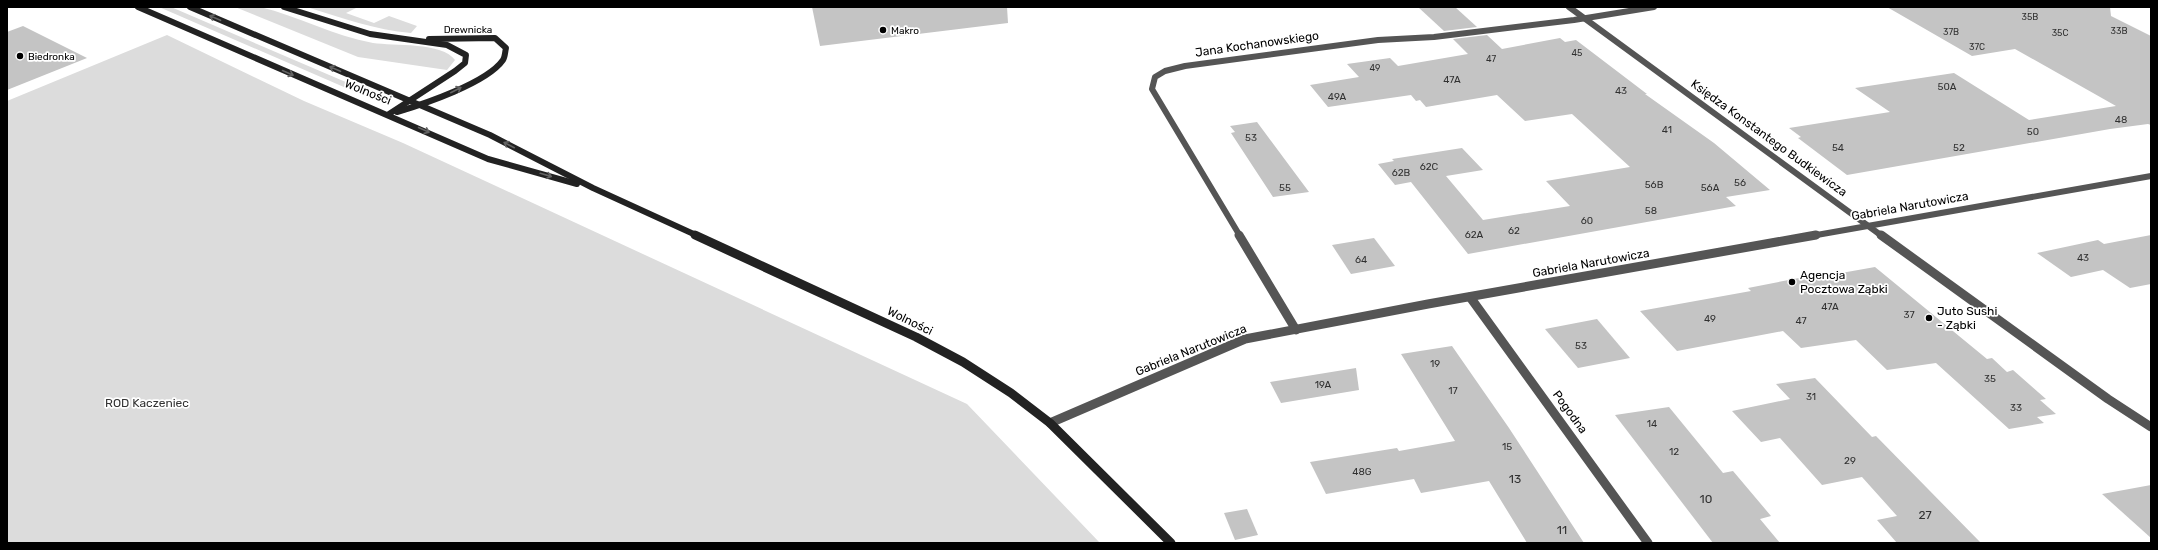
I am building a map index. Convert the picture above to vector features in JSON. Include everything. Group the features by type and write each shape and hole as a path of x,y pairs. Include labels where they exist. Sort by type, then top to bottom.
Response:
{"street":[{"name":"Wolności","path":"138,7 305,80 389,114 488,159 593,188"},
{"name":"Wolności","path":"190,7 490,135 593,188 922,341 963,362 1011,393 1050,423 1171,543"},
{"name":"Drewnicka","path":"284,7 371,34 452,47 466,54 465,63 455,71 389,114"},
{"name":"Księdza Konstantego Budkiewicza","path":"1569,7 1868,226 2108,399 2151,426"},
{"name":"Jana Kochanowskiego","path":"1296,330 1152,89 1155,77 1165,71 1185,66 1378,40 1434,37 1584,18 1654,7"},
{"name":"Drewnicka","path":"412,40 483,37 500,40 504,42 507,48 505,57 496,69 449,94 421,106"},
{"path":"389,114 421,106"},
{"name":"Gabriela Narutowicza","path":"1050,423 1102,399 1245,339 2151,176"},
{"name":"Pogodna","path":"1470,298 1648,543"}],"green space":[{"path":"159,7 171,7 390,101 382,102 360,94"},
{"path":"235,7 260,7 288,15 344,36 373,43 417,46 440,50 449,54 455,60 447,70 358,57"},
{"path":"307,7 358,7 346,13 374,23 389,16 417,26 411,33 384,29"},
{"name":"ROD Kaczeniec","path":"167,35 304,101 403,143 967,404 1100,543 7,543 7,101"}],"building":[{"name":"Makro","path":"812,7 1007,7 1008,23 820,46"},
{"path":"1418,7 1455,7 1477,27 1444,31"},
{"path":"1887,7 2110,7 2111,16 2151,36 2151,125 2148,124 2110,129 1847,175 1798,138 1801,137 1789,128 1890,112 1855,88 1954,73 2029,120 2116,106 2015,49 1972,56"},
{"path":"23,26 87,58 7,90 7,32"},
{"path":"1487,35 1502,49 1560,38 1565,42 1576,40 1647,94 1645,94 1714,143 1770,190 1726,197 1736,206 1468,254 1411,182 1395,185 1378,164 1394,161 1392,159 1462,148 1483,170 1446,176 1483,220 1570,206 1546,181 1630,167 1572,114 1525,121 1497,95 1426,107 1420,100 1416,101 1411,95 1328,107 1310,85 1359,77 1347,64 1390,58 1398,66 1468,54 1453,39"},
{"path":"1257,122 1309,192 1273,197 1231,133 1235,132 1230,126"},
{"path":"2151,235 2151,284 2130,288 2103,270 2071,277 2037,253 2098,240 2104,244"},
{"path":"1374,238 1395,266 1351,274 1332,245"},
{"path":"1875,267 1987,359 1992,358 2007,372 2013,370 2046,399 2040,400 2056,414 2037,417 2044,423 2009,429 1936,363 1887,370 1856,340 1801,348 1783,331 1677,351 1640,311 1751,291 1748,288 1799,278 1802,280"},
{"path":"1597,319 1630,358 1578,368 1545,329"},
{"path":"1452,346 1509,428 1584,543 1527,543 1489,481 1421,493 1414,479 1326,494 1310,462 1397,448 1399,451 1455,441 1401,354"},
{"path":"1356,368 1359,390 1281,403 1270,382"},
{"path":"1815,378 1872,437 1876,436 1981,543 1897,543 1877,520 1897,516 1862,477 1822,485 1780,438 1761,442 1732,411 1790,399 1776,384"},
{"path":"1669,407 1723,473 1733,471 1771,516 1760,519 1780,543 1713,543 1615,415"},
{"path":"2151,485 2151,538 2102,494"},
{"path":"1247,509 1258,535 1235,540 1224,513"}],"place":[{"name":"Makro","path":"883,30"},
{"name":"Biedronka","path":"20,56"},
{"name":"Agencja Pocztowa Ząbki","path":"1792,282"},
{"name":"Juto Sushi - Ząbki","path":"1929,318"}]}
